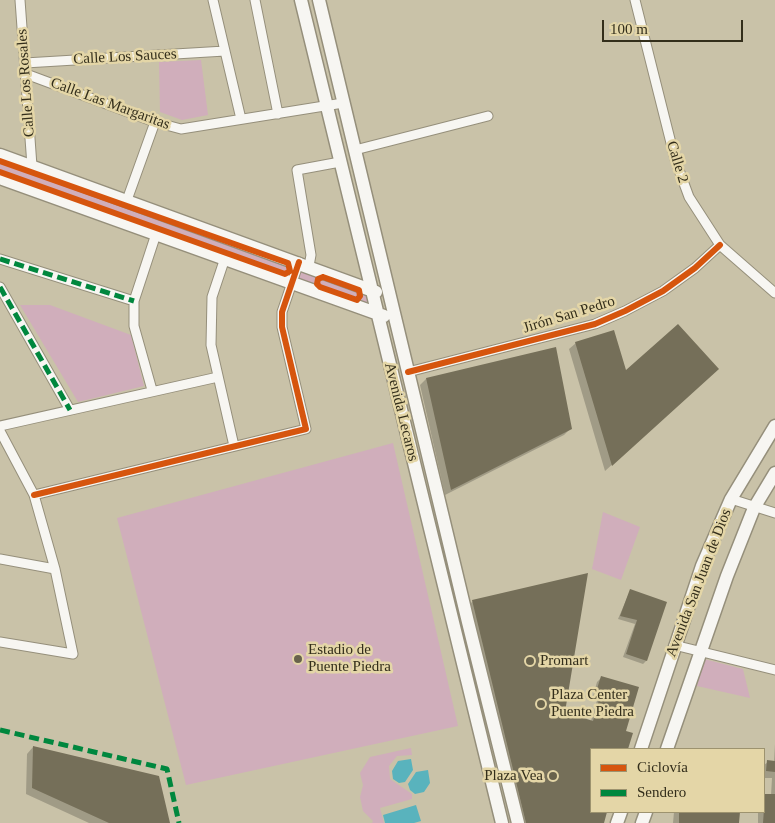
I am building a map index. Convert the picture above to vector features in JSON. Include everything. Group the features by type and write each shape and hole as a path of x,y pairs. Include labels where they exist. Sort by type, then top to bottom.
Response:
{"main road":[{"name":"Avenida Lecaros","path":"301,0 502,823"},
{"name":"Avenida Lecaros","path":"318,0 518,823"},
{"path":"0,155 304,264 390,297"},
{"path":"0,178 395,319"},
{"name":"Avenida San Juan de Dios","path":"641,748 674,645 702,566 731,499 775,426"},
{"name":"Avenida San Juan de Dios","path":"667,748 700,652 754,508 775,473"}],"street":[{"name":"Calle Los Rosales","path":"20,0 32,166"},
{"path":"213,0 241,119"},
{"path":"255,0 278,114"},
{"name":"Calle 2","path":"635,0 681,177 697,212 720,245 775,293"},
{"name":"Calle Los Sauces","path":"25,63 225,51"},
{"name":"Calle Las Margaritas","path":"26,74 155,122 181,129 343,103"},
{"path":"354,150 488,116"},
{"path":"126,200 155,122"},
{"path":"34,496 306,429 282,327 282,312 292,282 311,255 297,170 340,162"},
{"path":"152,390 134,326 134,301 156,234"},
{"name":"Jirón San Pedro","path":"408,372 594,324 663,291 695,268 720,245"},
{"path":"225,258 212,297 210,320 211,345 234,446"},
{"path":"0,259 134,301"},
{"path":"0,287 70,410"},
{"path":"0,426 152,390 218,377"},
{"path":"0,431 34,496 55,569 73,654 0,642"},
{"path":"731,499 754,508 775,513"},
{"path":"0,559 55,569"},
{"path":"674,645 775,670"}],"shaded area":[{"path":"201,60 208,115 182,120 160,112 159,62"},
{"path":"0,159 296,264 291,279 0,174"},
{"path":"300,265 370,292 375,311 294,281"},
{"path":"20,305 50,305 131,335 144,386 78,402"},
{"name":"Estadio de Puente Piedra","path":"393,443 458,726 186,785 117,518"},
{"path":"603,512 640,527 621,580 592,569"},
{"path":"704,659 743,669 750,698 697,686"},
{"path":"411,748 412,755 397,756 389,766 390,779 412,794 412,799 380,808 384,823 372,823 373,821 363,811 360,797 363,785 360,773 370,757"}],"water":[{"path":"411,759 413,770 405,782 399,783 393,779 392,771 398,761"},
{"path":"428,770 430,783 424,792 415,794 410,790 408,784 416,772"},
{"path":"416,805 421,821 414,823 385,823 383,815"}],"building":[{"path":"678,324 719,369 612,466 575,342 614,330 626,370"},
{"path":"556,347 572,429 451,490 426,378"},
{"path":"588,573 565,712 593,721 601,693 596,692 601,676 639,687 626,731 633,733 628,748 590,748 590,813 607,813 604,823 526,823 472,600"},
{"path":"630,589 667,602 647,661 626,654 637,620 620,616"},
{"path":"33,746 159,776 170,823 109,823 32,788"},
{"path":"767,760 775,761 775,772 766,771"},
{"path":"765,794 775,794 775,823 763,823"},
{"path":"679,813 740,813 739,823 679,823"}],"marked path":[{"path":"0,259 134,301"},
{"path":"0,287 70,410"},
{"path":"0,730 167,769 179,823"}],"cycle path":[{"path":"0,161 288,263 290,271"},
{"path":"0,172 285,274 290,271"},
{"path":"408,372 595,324 663,291 695,268 720,245"},
{"path":"34,495 306,429 282,327 282,312 299,262"},
{"path":"323,277 359,290 360,296 357,300 320,287 317,284 318,279 323,277"}],"place":[{"name":"Estadio de Puente Piedra","path":"298,659"},
{"name":"Promart","path":"530,661"},
{"name":"Plaza Center Puente Piedra","path":"541,704"},
{"name":"Plaza Vea","path":"553,776"}]}
